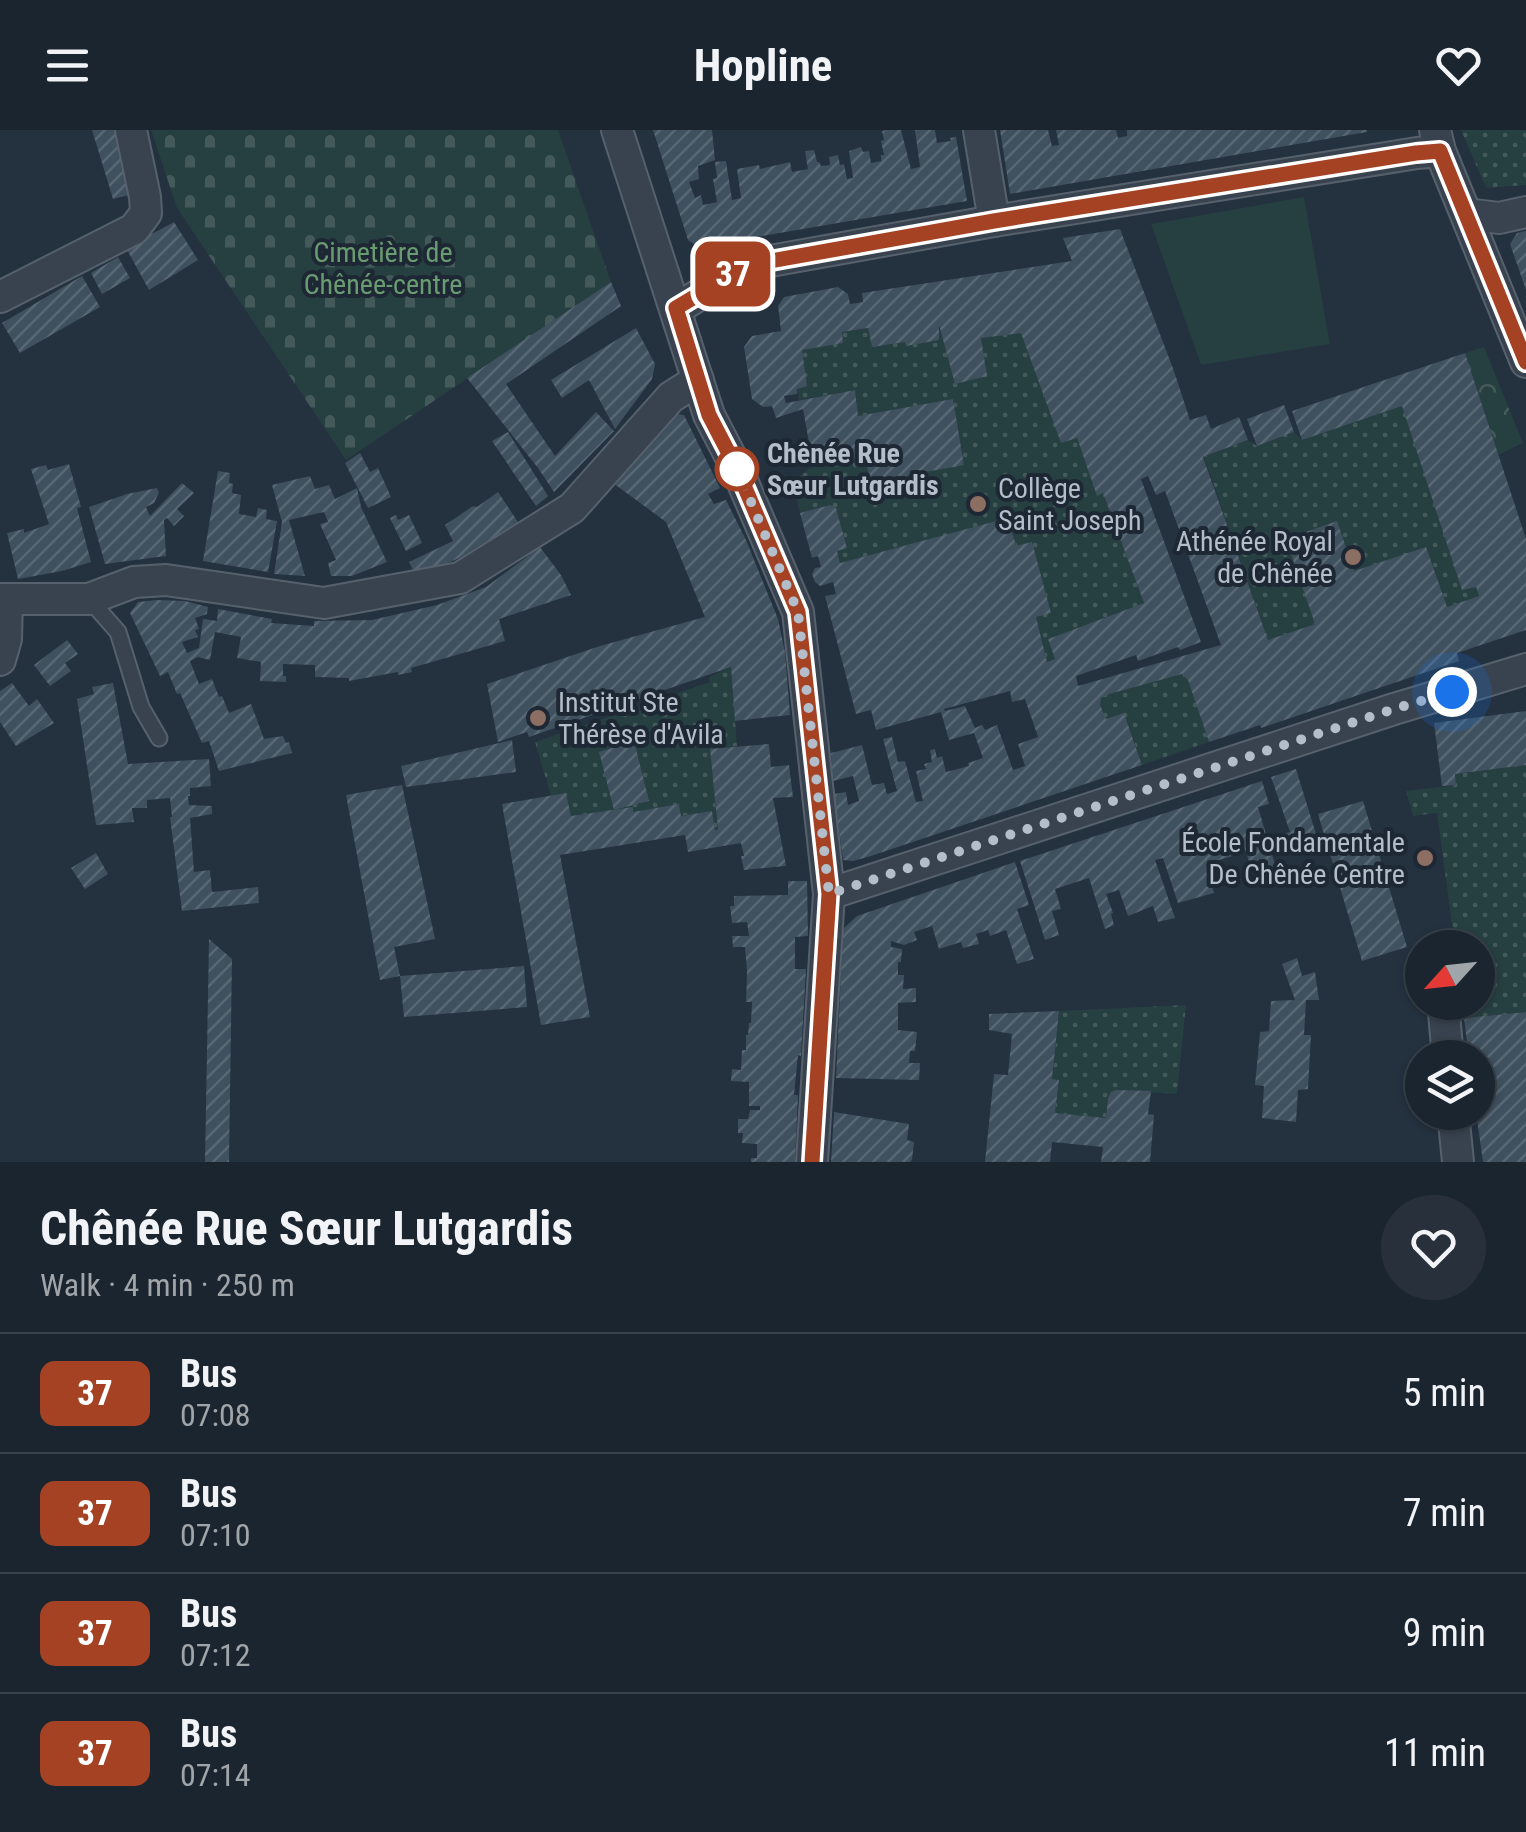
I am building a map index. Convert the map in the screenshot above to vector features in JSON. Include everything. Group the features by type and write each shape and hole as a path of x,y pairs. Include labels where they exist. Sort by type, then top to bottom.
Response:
{"street":[{"path":"0,297 134,229 146,213 131,130"},
{"path":"616,130 709,415 737,469 798,612 829,894 812,1162"},
{"path":"979,130 994,221"},
{"path":"676,308 748,265 1416,153 1438,141 1526,362"},
{"path":"1467,214 1499,218 1526,212"},
{"path":"0,660 6,639 4,599 89,599 134,582 166,580 324,603 460,578 572,508 671,397 698,380"},
{"path":"829,894 1526,669"},
{"path":"1455,1130 1458,1162"}],"lane":[{"path":"89,599 118,632 141,707 160,738"}],"green space":[{"name":"Cimetière de Chênée-centre","path":"151,130 558,130 611,282 346,460 177,208"},
{"path":"1461,130 1526,130 1526,185 1486,188"},
{"path":"1304,197 1330,344 1201,365 1151,224"},
{"path":"1032,313 1097,495 1103,493 1144,603 1048,639 1055,659 1047,662 1010,524 1001,520 840,563 837,551 847,547 836,509 829,505 800,513 792,480 813,465 865,456 871,481 964,464 953,400 858,416 855,390 799,400 789,341 868,328 872,347 905,342 907,345 939,340 937,326 941,333"},
{"path":"1484,347 1523,443 1498,455 1465,353"},
{"path":"1402,406 1479,596 1447,607 1437,582 1268,640 1204,457 1248,440 1257,446 1294,432 1302,440"},
{"path":"1194,655 1209,697 1196,703 1209,742 1142,765 1127,720 1094,732 1078,686"},
{"path":"731,667 737,746 710,750 718,830 712,811 681,816 679,804 571,816 566,793 551,796 535,742 710,682 709,677"},
{"path":"1526,765 1526,1012 1495,1015 1495,930 1453,930 1437,813 1413,816 1406,791 1456,785 1455,774"},
{"path":"1186,1005 1177,1094 1116,1090 1108,1098 1106,1118 1055,1113 1059,1080 1052,1079 1059,1011"}],"building":[{"path":"92,130 116,130 133,194 113,199"},
{"path":"653,130 712,130 715,160 698,166 699,179 689,182 695,198 701,195 703,205 717,202 715,162 726,161 732,200 741,198 737,169 759,165 760,169 790,162 792,172 808,169 805,151 814,150 821,166 830,165 829,157 838,155 847,179 853,178 849,151 861,147 863,152 869,151 871,163 881,161 882,131 887,130 901,130 911,169 920,167 915,130 935,130 937,143 956,137 967,201 698,247 688,240"},
{"path":"1000,130 1048,130 1052,146 1059,145 1056,130 1116,130 1118,138 1127,136 1127,130 1367,132 1010,194"},
{"path":"174,222 198,260 149,290 126,248"},
{"path":"1120,229 1190,420 1206,415 1211,429 1239,417 1248,440 1203,457 1268,640 1315,624 1286,539 1337,521 1354,571 1426,547 1447,607 1479,596 1476,587 1462,590 1402,406 1302,440 1292,411 1465,353 1526,539 1526,630 1457,653 1459,661 1209,742 1188,680 1182,674 1109,694 1101,698 1100,705 1106,719 1124,713 1142,765 871,856 843,860 834,794 846,792 848,805 859,801 853,776 833,781 831,753 862,745 872,785 884,783 887,794 897,791 883,739 892,737 898,762 905,761 916,802 923,801 916,771 926,769 924,764 932,762 930,750 935,749 937,758 942,756 946,772 983,758 974,733 949,740 941,712 876,730 871,710 856,714 825,596 836,594 833,582 820,586 815,582 812,574 821,567 818,556 812,558 800,513 830,505 836,508 847,548 837,551 840,563 1000,520 1010,524 1016,546 1032,542 1051,613 1036,617 1047,662 1055,659 1048,639 1144,603 1103,493 1097,496 1077,438 1061,443 1021,333 981,338 987,376 955,384 939,325 939,340 872,347 868,328 842,332 843,343 802,350 807,386 797,389 797,394 784,396 786,403 855,390 858,416 953,399 964,465 870,482 865,456 813,465 803,409 776,418 772,406 763,407 752,399 744,347 752,336 781,331 778,306 784,297 838,287 848,294 850,304 863,302 862,293 1072,261 1063,238","holes":["1148,476 1156,495 1165,491 1221,645 1078,686 1076,676 1136,655 1138,661 1201,642 1141,479","1010,691 1012,702 1025,699 1038,737 1018,744 1025,766 1013,770 997,725 985,730 982,725 975,728 965,706 944,709"]},
{"path":"1526,231 1526,290 1510,244 1517,233"},
{"path":"118,257 130,278 102,294 91,273"},
{"path":"82,276 100,307 20,353 2,323"},
{"path":"611,282 621,306 506,384 555,456 596,412 614,431 554,492 467,378"},
{"path":"636,328 655,364 652,379 615,429 589,380 562,398 551,380"},
{"path":"1284,405 1294,432 1257,446 1247,419"},
{"path":"670,413 684,415 720,488 708,494 714,504 726,500 778,619 790,715 735,721 731,667 529,737 527,732 498,742 487,684 600,646 705,617 666,522 613,483"},
{"path":"508,432 548,496 536,506 492,441"},
{"path":"360,453 370,472 378,468 391,497 368,508 345,463"},
{"path":"69,464 91,562 18,579 7,533 24,529 24,533 49,524 31,469 46,465 48,470"},
{"path":"218,471 230,473 232,493 241,495 239,514 256,517 258,508 267,510 266,519 277,521 268,572 203,561"},
{"path":"310,476 315,489 329,485 335,499 357,488 361,507 387,562 352,576 331,576 328,563 336,560 320,524 328,522 324,512 289,520 305,576 274,574 282,522 272,485"},
{"path":"182,483 194,493 177,509 184,516 174,526 167,518 164,520 166,556 105,564 89,507 157,488 154,503 146,507 150,516"},
{"path":"498,492 518,522 463,556 417,578 409,562 453,541 445,525"},
{"path":"396,515 398,520 409,515 422,543 406,551 390,518"},
{"path":"540,547 571,595 499,619 505,641 411,668 412,672 349,681 315,677 315,665 283,664 286,682 260,681 261,662 237,658 241,637 215,632 210,660 198,657 190,661 199,684 212,679 229,713 251,704 264,739 283,736 292,753 219,771 209,741 202,743 168,672 160,676 130,613 138,602 156,600 208,607 207,614 195,618 198,637 182,642 187,653 199,648 203,619 217,621 218,609 272,619 271,623 314,626 314,621 372,620 437,605 486,587"},
{"path":"67,640 78,654 65,663 71,671 50,686 34,665"},
{"path":"12,683 29,706 37,699 54,723 16,746 0,722 0,691"},
{"path":"113,683 128,764 209,759 211,786 190,788 188,796 189,805 212,806 212,814 190,818 194,872 210,870 212,892 258,887 259,903 182,911 170,798 147,800 147,808 132,808 134,822 96,825 77,699 94,694 92,687"},
{"path":"1526,711 1526,765 1455,774 1456,785 1442,786 1434,723"},
{"path":"512,740 516,772 406,787 401,766"},
{"path":"634,741 649,801 614,810 599,752"},
{"path":"769,744 771,767 789,765 793,797 773,798 786,866 744,870 741,843 688,852 685,835 560,855 590,1017 541,1025 502,804 566,793 571,816 679,804 681,816 712,811 718,830 710,749"},
{"path":"1296,769 1316,834 1286,843 1283,834 1290,832 1271,777"},
{"path":"1262,781 1269,804 1258,807 1276,868 1254,876 1239,832 1229,836 1236,855 1206,864 1214,893 1178,903 1163,858 1155,860 1175,918 1158,922 1153,906 1128,916 1119,890 1106,894 1114,925 1105,929 1089,878 1055,889 1061,909 1052,911 1059,935 1045,940 1020,861"},
{"path":"402,785 435,939 394,947 400,976 380,980 346,795"},
{"path":"1363,801 1405,948 1362,961 1318,814"},
{"path":"96,853 108,874 85,889 71,868"},
{"path":"1015,862 1029,905 1017,909 1034,959 1017,964 1006,930 990,936 988,930 976,934 979,944 963,948 961,942 939,949 932,926 914,932 917,940 904,945 891,941 891,947 902,949 898,975 904,975 903,989 916,988 916,1002 898,1003 898,1030 917,1032 909,1063 920,1063 919,1080 836,1078 843,929 857,916"},
{"path":"788,881 807,881 808,936 795,937 795,969 806,969 801,1056 798,1055 794,1095 798,1095 795,1162 751,1162 751,1158 757,1158 757,1144 742,1143 738,1119 748,1119 750,1110 760,1110 760,1106 749,1106 749,1082 731,1081 732,1069 741,1070 752,1002 746,1002 745,947 733,947 732,936 749,936 747,922 732,923 730,906 734,906 734,896 788,895"},
{"path":"209,939 232,959 229,1162 205,1162"},
{"path":"1297,958 1302,976 1315,972 1319,1000 1306,1000 1304,1035 1311,1035 1308,1089 1298,1090 1296,1122 1262,1118 1264,1086 1255,1085 1260,1032 1269,1031 1271,1001 1295,1000 1282,964"},
{"path":"524,966 527,1007 404,1017 400,976"},
{"path":"1059,1011 1052,1079 1059,1080 1055,1113 1106,1118 1111,1092 1151,1091 1148,1114 1154,1115 1150,1162 1101,1162 1103,1147 1052,1142 1050,1162 985,1162 994,1074 1008,1075 1012,1034 989,1030 989,1014"},
{"path":"1526,1012 1526,1162 1483,1162 1479,1130 1495,1130 1495,1040 1467,1040 1464,1020 1495,1020 1495,1015"},
{"path":"834,1112 909,1124 907,1140 914,1142 912,1160 831,1162"}],"bus line":[{"name":"37","path":"812,1162 829,894 798,612 737,469 709,415 676,308 748,265 1440,151 1526,362"}],"place":[{"name":"Chênée Rue Sœur Lutgardis","path":"737,469"},
{"name":"Collège Saint Joseph","path":"978,504"},
{"name":"Athénée Royal de Chênée","path":"1353,557"},
{"name":"Institut Ste Thérèse d'Avila","path":"538,718"},
{"name":"École Fondamentale De Chênée Centre","path":"1425,858"}],"route":[{"path":"737,469 798,612 829,894 1452,692"}]}
